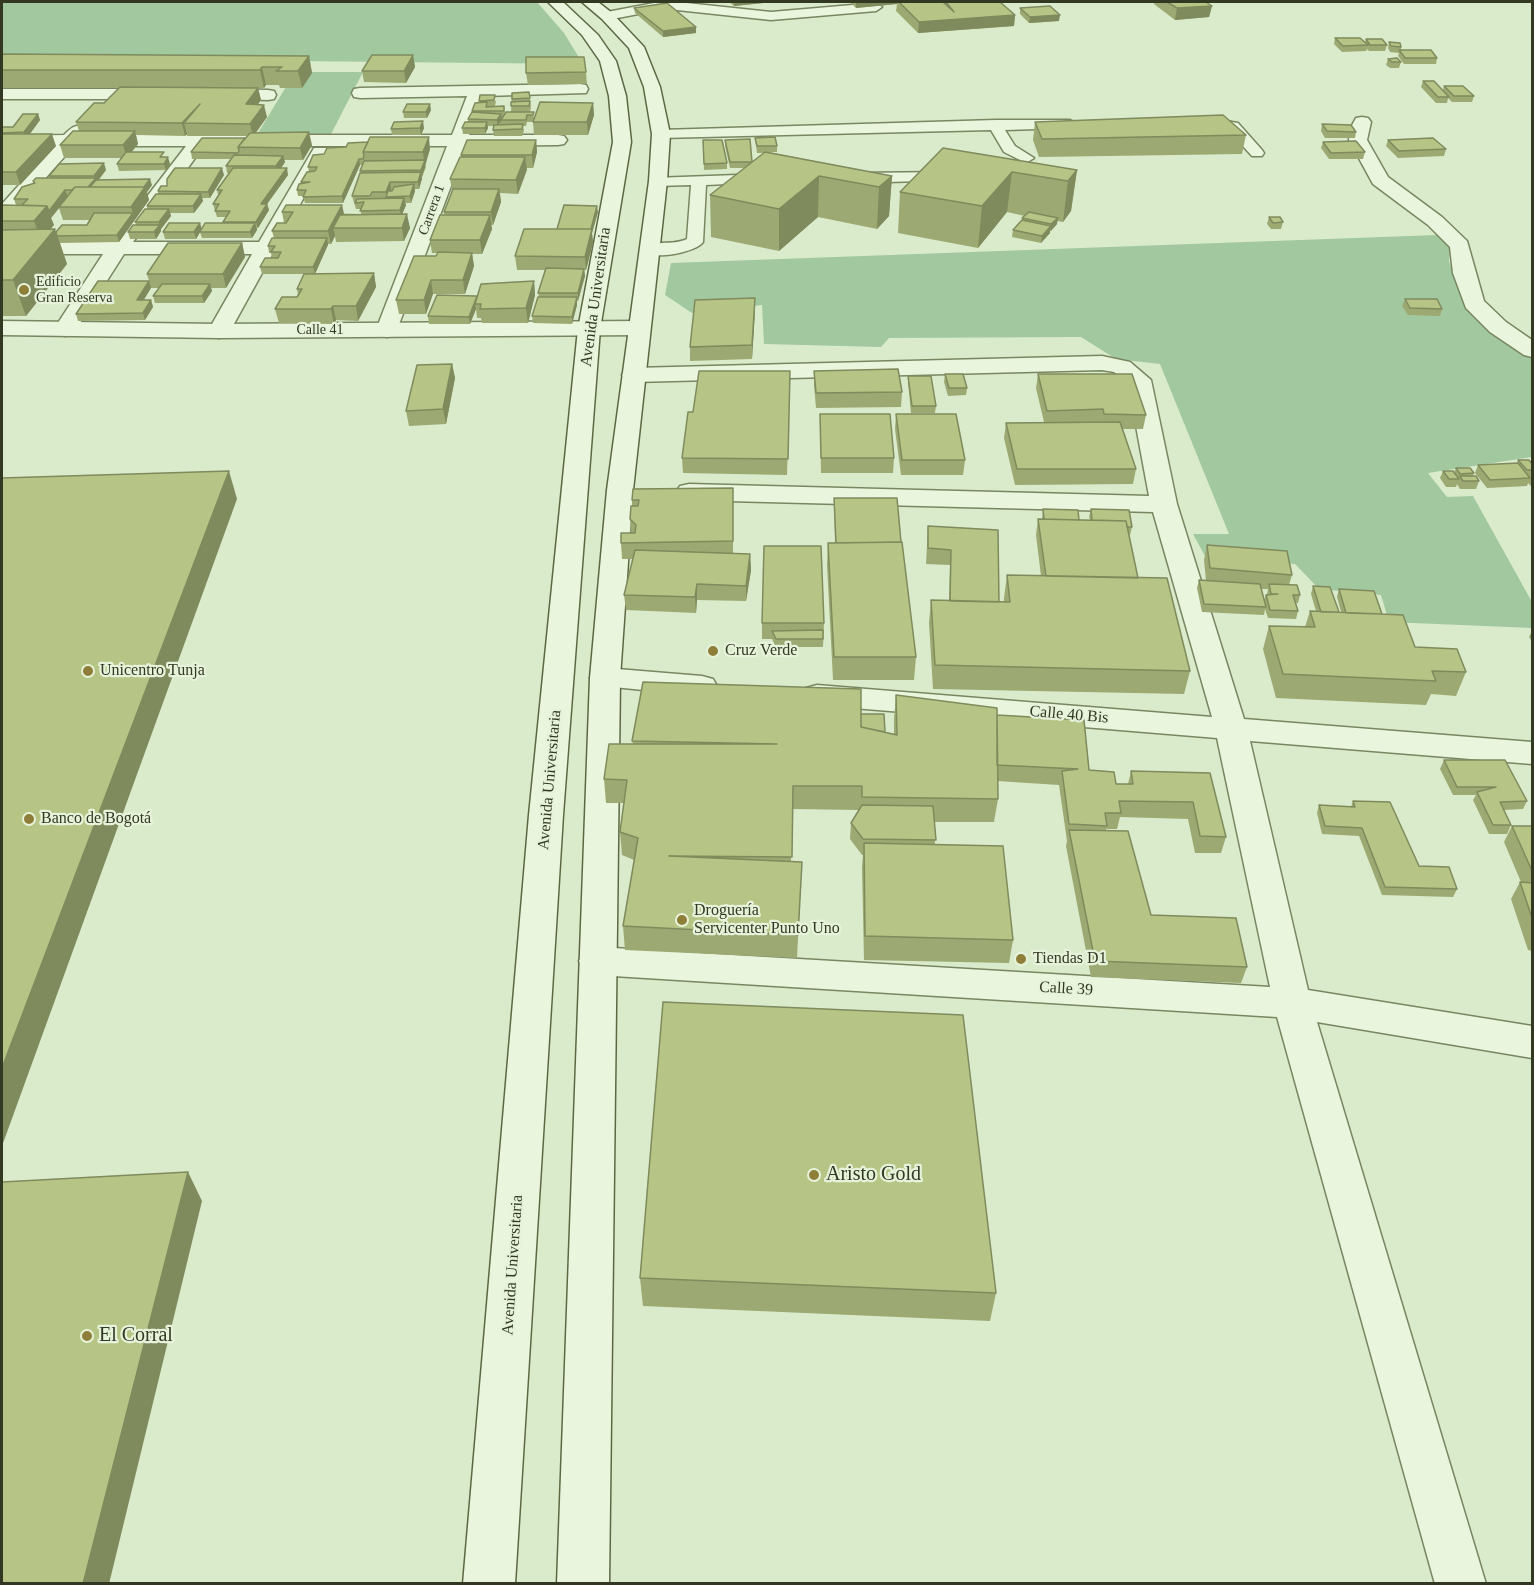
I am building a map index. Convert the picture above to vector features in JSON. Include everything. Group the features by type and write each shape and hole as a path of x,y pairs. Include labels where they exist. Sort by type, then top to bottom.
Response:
{"street":[{"name":"Avenida Universitaria","path":"489,1584 546,815 589,329 622,142 622,111 605,53 576,19 555,2"},
{"path":"583,1584 605,678 644,490 634,375 658,181 661,134 652,87 636,47 607,16 590,2"},
{"path":"360,93 580,89"},
{"name":"Carrera 1","path":"387,330 477,92"},
{"path":"2,94 173,94"},
{"path":"2,215 114,94"},
{"path":"196,94 268,95"},
{"path":"1362,122 1358,140 1380,180 1435,221 1460,245 1464,273 1474,303 1498,327 1533,350"},
{"path":"219,331 327,140"},
{"path":"2,141 558,140"},
{"path":"65,329 117,249 200,141"},
{"path":"2,248 265,248"},
{"name":"Calle 41","path":"2,328 219,331 639,328"},
{"path":"634,375 1102,363 1122,368 1139,380 1164,504 1231,728 1292,1003 1461,1584"},
{"path":"644,490 1164,504"},
{"path":"605,678 735,688"},
{"name":"Calle 40 Bis","path":"794,693 1533,753"},
{"name":"Calle 39","path":"597,962 1292,1003 1533,1042"}],"lane":[{"path":"607,16 654,7 678,6 771,16 876,8"},
{"path":"1204,123 1233,126 1257,153"},
{"path":"661,134 996,124 1088,124"},
{"path":"996,124 1001,142 1007,149 1026,158"},
{"path":"839,178 967,176"},
{"path":"658,181 781,179"},
{"path":"649,250 682,248 695,242 699,180"}],"green space":[{"path":"2,2 537,2 564,33 583,64 2,58"},
{"path":"295,72 363,72 329,138 255,138"},
{"path":"1437,235 1450,247 1449,261 1458,288 1496,335 1532,355 1532,457 1428,473 1447,497 1473,496 1532,602 1532,628 1389,622 1381,595 1319,589 1295,564 1205,556 1193,534 1229,534 1160,364 1116,359 1081,337 889,338 881,347 764,344 762,305 692,313 665,295 671,263"}],"building":[{"path":"899,2 943,2 954,12 946,2 1000,2 1015,15 919,22"},
{"path":"1167,2 1206,2 1212,6 1177,8"},
{"path":"667,3 696,27 663,31 634,8"},
{"path":"1050,6 1060,15 1030,17 1020,8"},
{"path":"1335,38 1360,38 1368,45 1343,46"},
{"path":"1366,39 1382,39 1387,45 1370,45"},
{"path":"1389,42 1400,43 1401,47 1391,46"},
{"path":"1399,50 1431,50 1437,58 1405,58"},
{"path":"2,54 309,56 298,71 276,71 282,67 262,67 260,70 2,70"},
{"path":"372,55 413,55 404,71 362,71"},
{"path":"526,57 584,57 586,72 526,73"},
{"path":"1397,58 1401,62 1392,62 1388,59"},
{"path":"1423,81 1434,81 1449,97 1438,97"},
{"path":"1444,86 1463,86 1474,96 1454,96"},
{"path":"120,87 258,88 246,104 264,105 250,124 184,123 200,104 182,123 76,122 94,103 104,103"},
{"path":"529,92 530,98 512,99 512,93"},
{"path":"480,95 495,95 494,100 479,101"},
{"path":"530,101 529,106 511,106 511,102"},
{"path":"487,102 486,107 504,106 504,111 472,111 475,103"},
{"path":"540,102 593,103 587,122 533,122"},
{"path":"407,104 430,104 426,112 403,112"},
{"path":"472,112 501,114 497,120 468,119"},
{"path":"506,112 534,112 533,115 527,115 526,120 501,120"},
{"path":"23,114 38,114 24,132 2,133 2,127 13,127"},
{"path":"1223,115 1246,135 1042,139 1035,122"},
{"path":"423,121 420,128 391,129 394,122"},
{"path":"465,122 487,122 485,128 462,128"},
{"path":"523,124 522,129 493,130 494,125"},
{"path":"1322,124 1351,125 1356,132 1327,131"},
{"path":"73,131 135,131 123,145 60,145"},
{"path":"309,132 300,148 238,147 250,133"},
{"path":"2,134 52,134 16,172 2,172"},
{"path":"370,137 429,137 423,152 363,152"},
{"path":"775,137 777,146 757,146 755,138"},
{"path":"202,138 245,138 238,147 238,153 191,152"},
{"path":"1433,138 1446,149 1399,151 1388,140"},
{"path":"750,139 752,162 730,162 725,140"},
{"path":"467,140 536,140 532,155 461,155"},
{"path":"703,140 722,140 727,163 704,164"},
{"path":"1356,141 1365,152 1331,153 1323,142"},
{"path":"368,142 363,152 363,159 359,159 342,196 303,197 306,190 297,190 299,184 310,182 301,182 307,172 315,171 317,167 308,167 313,155 324,154 327,148 346,147 348,143"},
{"path":"943,148 1077,170 1068,181 1012,172 982,206 900,192"},
{"path":"126,152 164,152 160,157 168,157 164,164 117,164"},
{"path":"765,152 892,176 879,187 819,176 779,209 710,195"},
{"path":"234,155 283,156 276,166 226,166"},
{"path":"460,157 525,157 516,180 450,179"},
{"path":"425,160 421,170 360,171 364,161"},
{"path":"104,163 94,176 49,176 59,164"},
{"path":"175,168 222,168 208,192 158,191 161,186 167,186 167,179"},
{"path":"233,168 287,168 261,204 267,204 256,222 223,222 230,211 215,211 219,204 213,204 222,190 217,190"},
{"path":"421,172 418,182 390,182 386,192 372,192 370,196 352,196 360,173"},
{"path":"36,178 96,178 88,187 65,190 49,211 47,206 22,205 28,199 14,199 22,187 35,183 33,181"},
{"path":"150,179 144,187 90,187 96,180"},
{"path":"414,184 410,196 386,197 388,191 392,191 394,187"},
{"path":"75,187 145,187 131,207 59,207"},
{"path":"453,189 499,189 491,212 444,212"},
{"path":"156,194 201,194 193,206 147,206"},
{"path":"404,198 400,210 360,211 364,202 355,203 357,199"},
{"path":"2,205 47,206 34,221 2,221"},
{"path":"286,205 342,205 328,231 272,231 277,223 286,223 293,212 282,212"},
{"path":"564,205 597,206 591,229 557,229"},
{"path":"145,209 169,209 159,222 135,222"},
{"path":"1029,212 1058,218 1051,224 1022,218"},
{"path":"94,213 133,213 117,235 57,236 56,232 62,225 87,225"},
{"path":"407,214 402,228 333,228 340,215"},
{"path":"440,215 490,215 480,240 430,240"},
{"path":"1269,217 1280,217 1283,222 1273,223"},
{"path":"1022,220 1051,226 1042,236 1013,230"},
{"path":"169,223 200,223 194,232 163,232"},
{"path":"205,223 255,223 250,232 200,232"},
{"path":"133,225 160,225 154,232 128,232"},
{"path":"55,229 13,280 2,280 2,230"},
{"path":"524,229 592,229 585,257 515,256"},
{"path":"272,238 327,238 313,267 260,267 265,258 278,258 281,252 271,252 275,246 268,246"},
{"path":"168,243 242,243 223,274 147,274"},
{"path":"438,252 472,253 463,280 431,280 424,300 396,300 414,256 436,256"},
{"path":"546,268 584,269 578,293 538,293"},
{"path":"374,273 356,306 333,306 331,309 275,309 282,297 297,297 302,289 297,289 304,274"},
{"path":"98,281 149,281 137,300 151,300 143,313 76,314"},
{"path":"534,281 526,308 480,309 481,304 475,304 481,284"},
{"path":"162,284 210,284 202,296 153,296"},
{"path":"437,295 477,296 469,317 428,316"},
{"path":"538,297 577,297 572,317 532,316"},
{"path":"755,298 752,345 690,347 695,300"},
{"path":"1405,299 1437,299 1442,309 1410,308"},
{"path":"452,364 443,409 406,411 417,365"},
{"path":"898,369 902,392 816,393 814,371"},
{"path":"699,371 790,371 788,459 682,458 688,412 693,412"},
{"path":"945,374 963,374 967,388 949,388"},
{"path":"1038,374 1132,374 1146,415 1104,414 1103,409 1047,411"},
{"path":"908,376 931,376 936,406 912,406"},
{"path":"820,414 890,414 894,458 821,458"},
{"path":"896,414 956,414 965,460 902,460"},
{"path":"1120,422 1136,469 1017,469 1006,423"},
{"path":"1518,460 1529,460 1533,465 1533,470 1527,470"},
{"path":"1518,463 1530,478 1490,480 1478,465"},
{"path":"1456,468 1470,468 1474,473 1460,474"},
{"name":"Unicentro Tunja","path":"229,471 2,1068 2,478"},
{"path":"1443,471 1453,471 1459,479 1449,479"},
{"path":"1460,476 1476,476 1479,481 1463,481"},
{"path":"733,488 733,541 621,543 621,533 635,533 636,525 630,519 631,506 638,506 639,500 632,500 633,489"},
{"path":"834,498 897,498 901,542 836,543"},
{"path":"1043,509 1078,510 1079,520 1044,519"},
{"path":"1091,509 1129,510 1132,527 1127,527 1126,521 1092,520"},
{"path":"1038,519 1126,521 1138,578 1046,576"},
{"path":"928,526 998,530 999,602 950,601 951,550 928,548"},
{"path":"902,542 916,657 834,657 828,543"},
{"path":"1207,545 1287,551 1292,575 1210,568"},
{"path":"764,546 821,546 824,623 762,623"},
{"path":"635,550 750,554 746,586 697,584 695,597 624,595"},
{"path":"1007,575 1167,578 1190,671 935,665 931,600 1010,602"},
{"path":"1199,580 1260,584 1266,607 1204,604"},
{"path":"1269,584 1297,585 1300,595 1293,595 1298,611 1270,610 1266,595 1278,594 1271,594"},
{"path":"1313,586 1330,587 1339,612 1321,612"},
{"path":"1339,589 1374,591 1382,614 1346,613"},
{"path":"1310,611 1403,615 1415,647 1457,649 1466,672 1432,671 1436,681 1283,674 1269,626 1315,627"},
{"path":"823,630 823,639 776,639 772,631"},
{"path":"643,682 861,689 861,727 897,735 896,695 997,708 998,799 862,797 862,786 793,786 792,857 669,856 802,862 798,935 623,926 638,838 620,832 627,780 604,779 609,744 777,744 632,741"},
{"path":"861,714 884,714 885,732 861,727"},
{"path":"997,715 1084,720 1089,770 1114,772 1116,784 1133,784 1131,771 1210,773 1226,837 1200,836 1193,802 1119,801 1121,813 1105,813 1107,826 1069,824 1062,771 1078,769 997,765"},
{"path":"1444,760 1505,760 1527,801 1500,802 1511,825 1493,825 1477,792 1496,787 1457,787"},
{"path":"1353,801 1390,802 1419,866 1449,867 1457,889 1385,887 1362,828 1325,826 1319,805 1355,807"},
{"path":"862,805 933,806 936,840 863,839 851,823"},
{"path":"1512,826 1533,826 1533,873"},
{"path":"1069,830 1128,831 1151,915 1236,918 1247,967 1095,961"},
{"path":"864,843 1003,846 1013,940 865,936"},
{"path":"1520,882 1533,883 1533,921"},
{"name":"Aristo Gold","path":"663,1002 963,1015 996,1293 640,1278"},
{"path":"188,1172 83,1584 2,1584 2,1182"}],"place":[{"name":"Edificio Gran Reserva","path":"24,290"},
{"name":"Cruz Verde","path":"713,651"},
{"name":"Unicentro Tunja","path":"88,671"},
{"name":"Banco de Bogotá","path":"29,819"},
{"name":"Droguería Servicenter Punto Uno","path":"682,920"},
{"name":"Tiendas D1","path":"1021,959"},
{"name":"Aristo Gold","path":"814,1175"},
{"name":"El Corral","path":"87,1336"}]}
